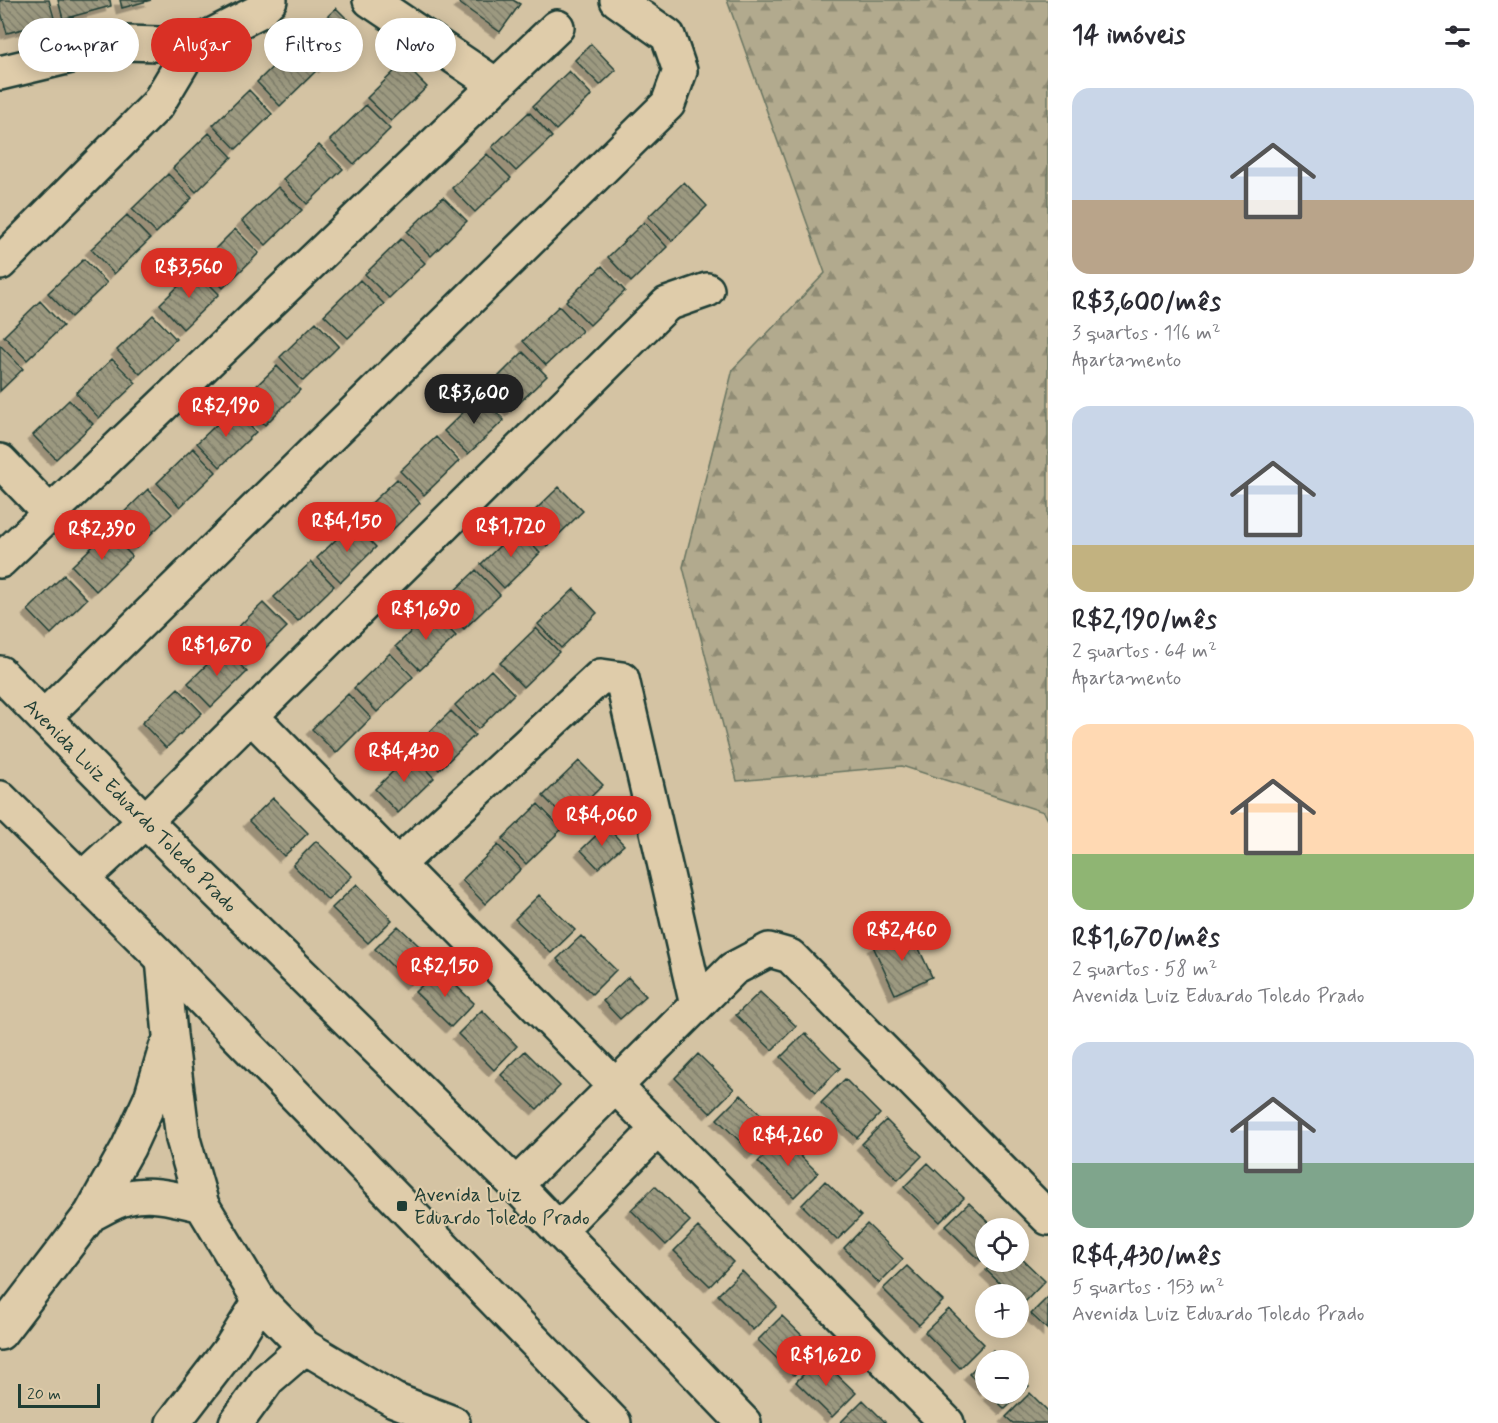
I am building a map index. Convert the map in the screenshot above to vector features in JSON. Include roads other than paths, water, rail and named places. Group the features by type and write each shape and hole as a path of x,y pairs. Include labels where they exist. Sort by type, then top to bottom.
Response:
{"street":[{"path":"246,18 258,12 270,0"},
{"path":"370,0 496,85"},
{"path":"44,717 668,104 680,71 668,36 617,0"},
{"path":"0,561 556,27"},
{"path":"0,73 125,43 151,44"},
{"path":"0,263 157,105 177,72"},
{"path":"83,878 145,821 668,304 707,290"},
{"path":"0,461 50,513"},
{"name":"Avenida Luiz Eduardo Toledo Prado","path":"0,673 145,821 516,1185 744,1423"},
{"path":"397,864 601,676 622,679 697,1005"},
{"path":"251,716 947,1423"},
{"path":"0,798 163,959 614,1423"},
{"path":"516,1185 733,969 769,950 790,956 1048,1218"},
{"path":"163,959 183,1139 202,1205 260,1301 305,1347 394,1400 453,1423"},
{"path":"0,1333 91,1215 128,1148 152,1098 170,1035"},
{"path":"559,1230 657,1130"},
{"path":"91,1215 124,1198 148,1194 172,1197 202,1205"},
{"path":"173,1423 230,1349 260,1301"},
{"path":"236,1423 268,1379 305,1347"},
{"path":"230,1349 268,1379"}],"place":[{"name":"Avenida Luiz Eduardo Toledo Prado","path":"402,1206"}]}
